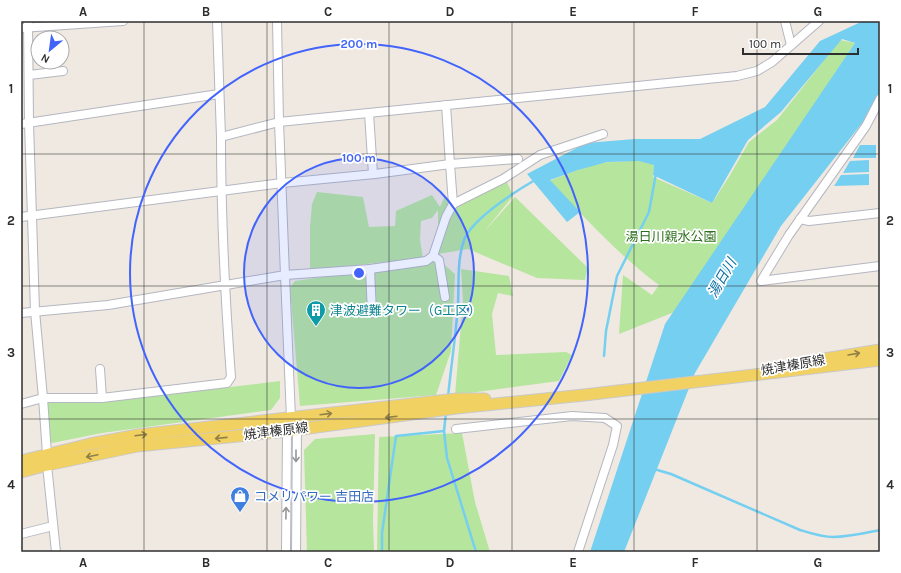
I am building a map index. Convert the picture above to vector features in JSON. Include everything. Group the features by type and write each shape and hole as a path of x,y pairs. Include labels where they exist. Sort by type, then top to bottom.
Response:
{"main road":[{"name":"焼津榛原線","path":"705,380 880,350"},
{"name":"焼津榛原線","path":"21,472 47,460 90,444 138,435 291,418 584,395 880,360"},
{"name":"焼津榛原線","path":"21,461 47,460 138,446 292,429 430,407"}],"street":[{"path":"56,552 47,460 36,311 32,216 25,124 28,75 26,26 123,21"},
{"path":"21,404 43,398 102,398 227,383 231,377 224,285 217,21"},
{"path":"277,21 279,122 296,552"},
{"path":"785,21 791,45"},
{"path":"221,137 279,122 737,76 758,71 772,62 819,21"},
{"path":"28,75 64,71"},
{"path":"25,124 220,94"},
{"path":"880,99 866,126 800,219 761,281 880,266"},
{"path":"21,313 108,305 285,275 370,269 426,261 433,256 446,217 453,204 446,105"},
{"path":"369,113 373,174"},
{"path":"453,204 503,179 540,155 603,134"},
{"path":"21,217 282,183 373,174 450,164 518,159"},
{"path":"800,219 809,221 880,213"},
{"path":"433,256 439,260 445,297"},
{"path":"370,269 372,313"},
{"path":"100,369 102,398"},
{"path":"456,429 572,416 605,418 617,426 613,445 578,552"},
{"path":"286,552 292,429"},
{"path":"21,534 53,526"}],"green space":[{"name":"湯日川親水公園","path":"840,40 855,43 677,311 619,334 623,275 652,295 659,285 616,248 549,181 596,163 644,160 654,165 653,177 712,203 749,142 777,120"},
{"path":"507,182 513,196 483,233 515,197 588,268 585,280 537,278 468,249 438,254 438,210 432,218 421,221 420,240 423,258 310,270 310,226 312,204 317,192 363,197 369,227 395,226 396,211 432,195 440,207 444,198 460,200"},
{"path":"439,260 455,274 451,351 436,395 300,406 290,288 295,281"},
{"path":"461,269 509,276 513,296 498,293 492,314 496,355 566,352 572,355 559,381 455,395 463,301"},
{"path":"280,381 280,398 271,410 102,433 52,443 49,441 47,405 50,402 97,403"},
{"path":"462,433 475,502 490,552 476,552 473,544 474,552 377,552 379,437"},
{"path":"375,434 373,521 374,552 307,552 304,450 315,439"}],"water":[{"name":"湯日川","path":"863,21 880,21 880,97 877,104 781,226 695,373 624,552 590,552 665,324 855,43 842,39 781,112 748,140 712,203 653,175 654,165 639,161 607,162 550,180 580,212 567,222 527,174 586,143 635,139 700,139 765,107 820,41"},
{"path":"860,145 876,145 876,158 853,158"},
{"path":"869,160 869,172 843,173 850,161"},
{"path":"869,174 869,185 834,186 841,175"}],"waterway":[{"path":"604,356 606,331 617,276 649,212 656,173"},
{"path":"448,397 458,304 459,264 464,240 476,223 495,206 535,180"},
{"path":"446,412 444,431 447,458 476,552"},
{"path":"382,552 382,533 396,436 444,431"},
{"path":"654,469 671,474 812,534 839,537 880,530"}],"place":[{"name":"津波避難タワー（G工区）","path":"316,327"},
{"name":"コメリパワー 吉田店","path":"240,513"}]}
